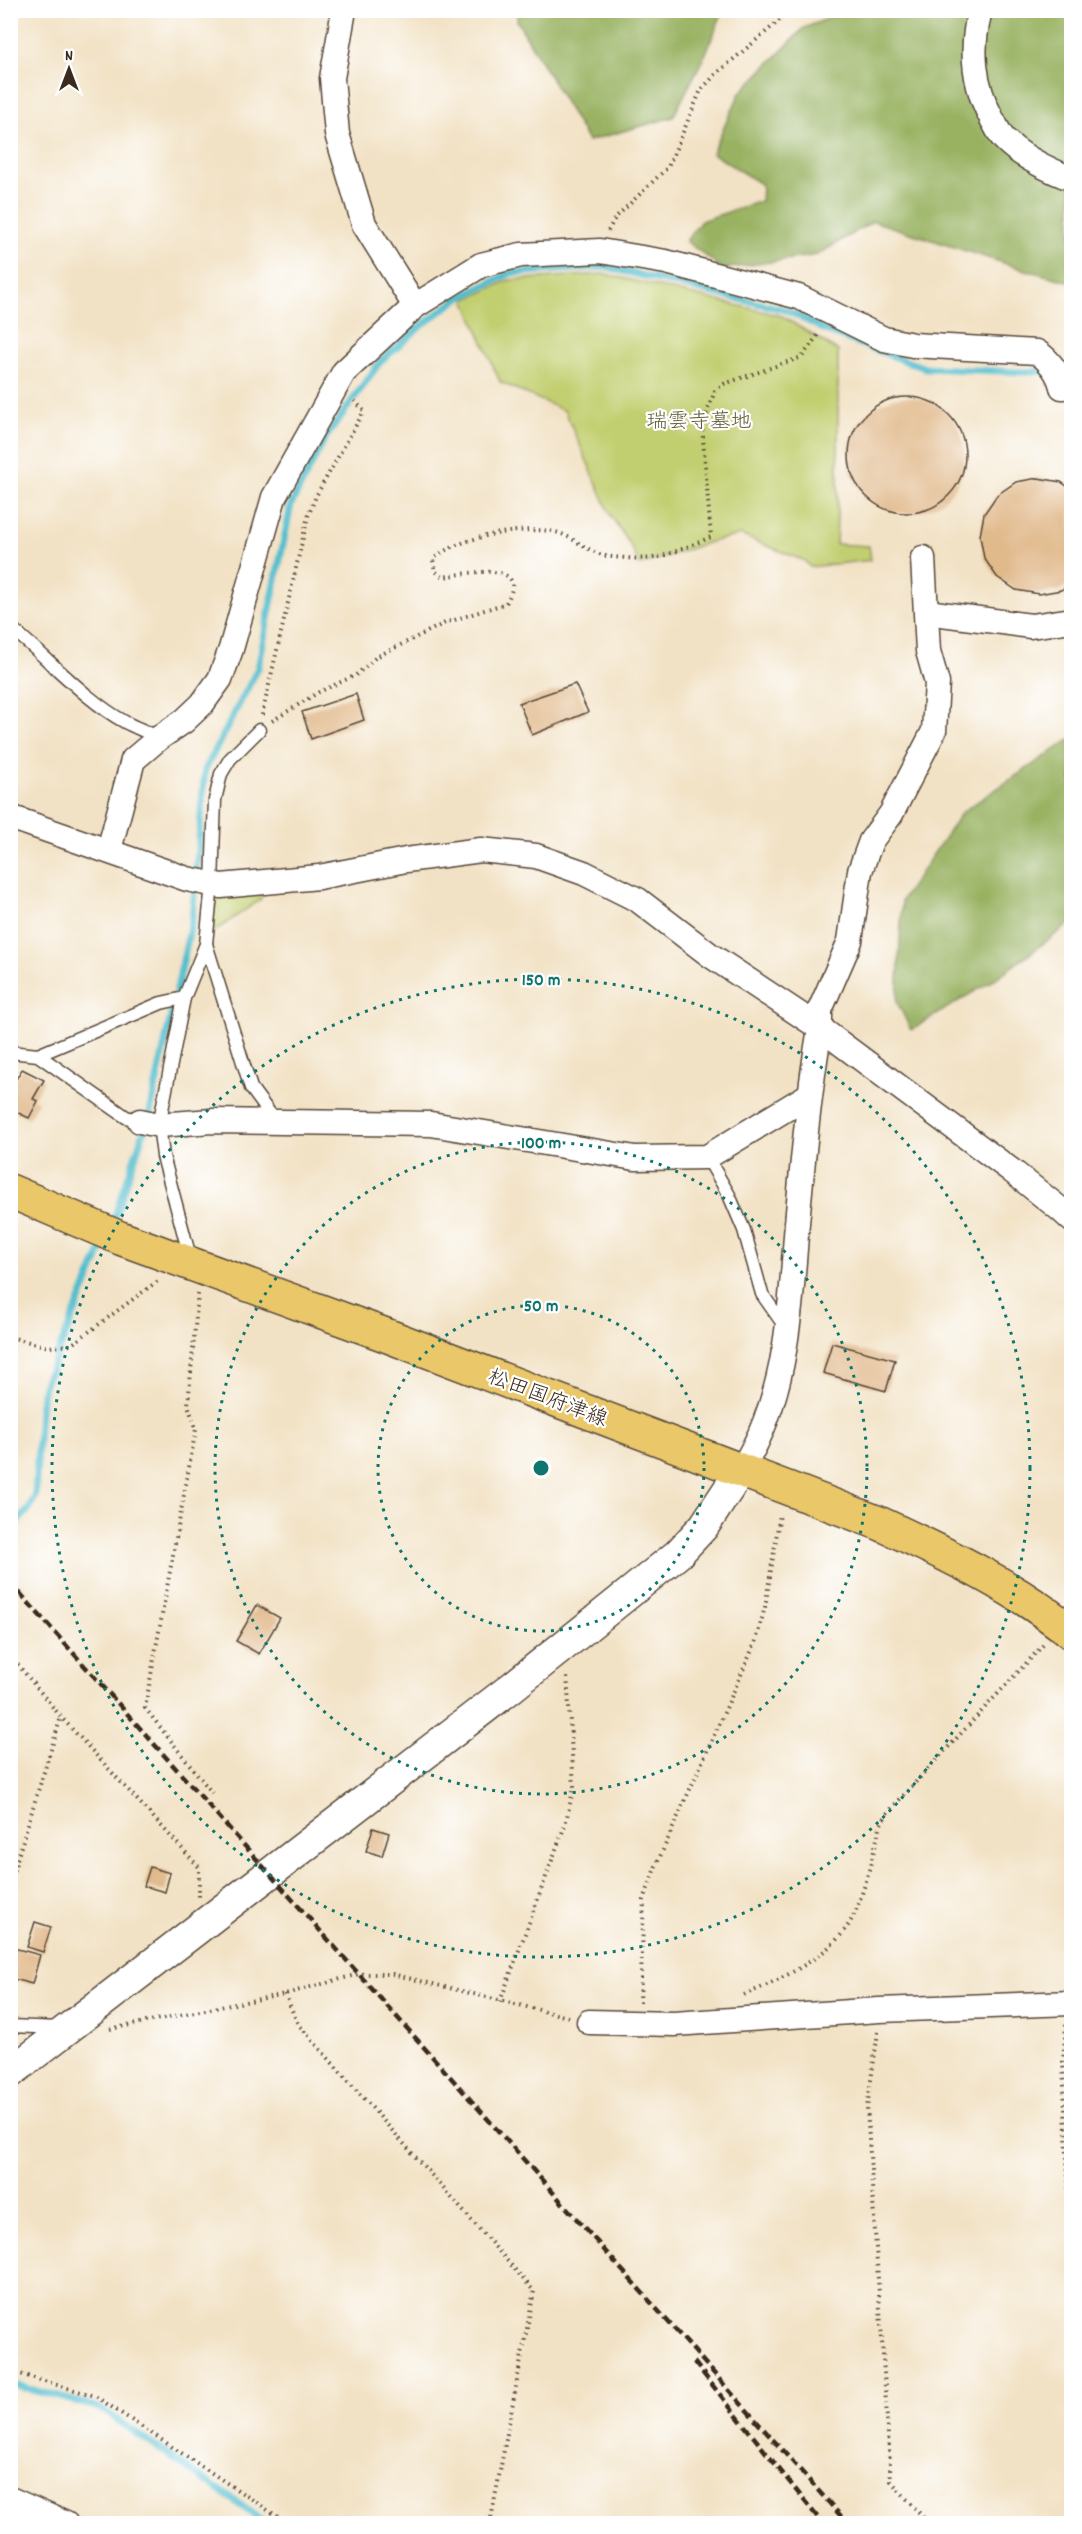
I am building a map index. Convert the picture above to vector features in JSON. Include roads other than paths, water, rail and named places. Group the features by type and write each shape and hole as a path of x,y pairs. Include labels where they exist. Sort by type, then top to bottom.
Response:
{"main road":[{"name":"松田国府津線","path":"10,1191 110,1233 879,1523 953,1558 1066,1625"}],"street":[{"path":"344,10 332,78 337,134 364,224 415,306"},
{"path":"980,10 975,28 975,77 990,115 1003,139 1044,169 1071,179"},
{"path":"109,850 133,760 184,721 202,704 220,679 231,649 274,497 344,372 415,306 481,266 521,255 600,251 666,262 799,297 884,339 913,345 1037,352 1046,358 1066,383"},
{"path":"10,2073 678,1554 704,1526 757,1445 777,1391 788,1331 809,1095 820,1028 820,1010 850,941 860,871 870,841 891,814 934,731 937,683 928,651 923,558"},
{"path":"927,612 1031,626 1071,620"},
{"path":"10,818 109,850 187,879 221,886 319,877 406,860 482,850 536,856 584,873 638,900 710,955 820,1028 1020,1178 1071,1220"},
{"path":"151,1123 212,1121 431,1124 635,1158 707,1157 809,1095"},
{"path":"589,2022 674,2024 879,2010 1069,2003"},
{"path":"10,2499 66,2523"}],"lane":[{"path":"10,627 41,651 77,686 123,721 159,738"},
{"path":"192,1264 151,1123 184,998 206,944 212,884 214,800 221,774 230,759 259,730"},
{"path":"206,944 251,1088 276,1122"},
{"path":"10,1052 38,1055 161,1003 184,998"},
{"path":"38,1055 126,1117 151,1123"},
{"path":"707,1157 729,1195 744,1230 762,1294 788,1331"},
{"path":"10,2026 68,2028"}],"waterway":[{"path":"149,1117 192,919 205,770 258,668 291,505 324,440 380,362 422,325 459,298 511,273 606,267 786,310 831,333 925,368 1048,371"},
{"path":"112,1225 145,1128"},
{"path":"10,1530 29,1509 35,1497 40,1410 44,1386 105,1241"},
{"path":"10,2384 100,2408 268,2524"}],"railway":[{"path":"10,1582 848,2524"},
{"path":"694,2362 823,2524"}],"park label":[{"name":"瑞雲寺墓地","path":"699,420"}]}
